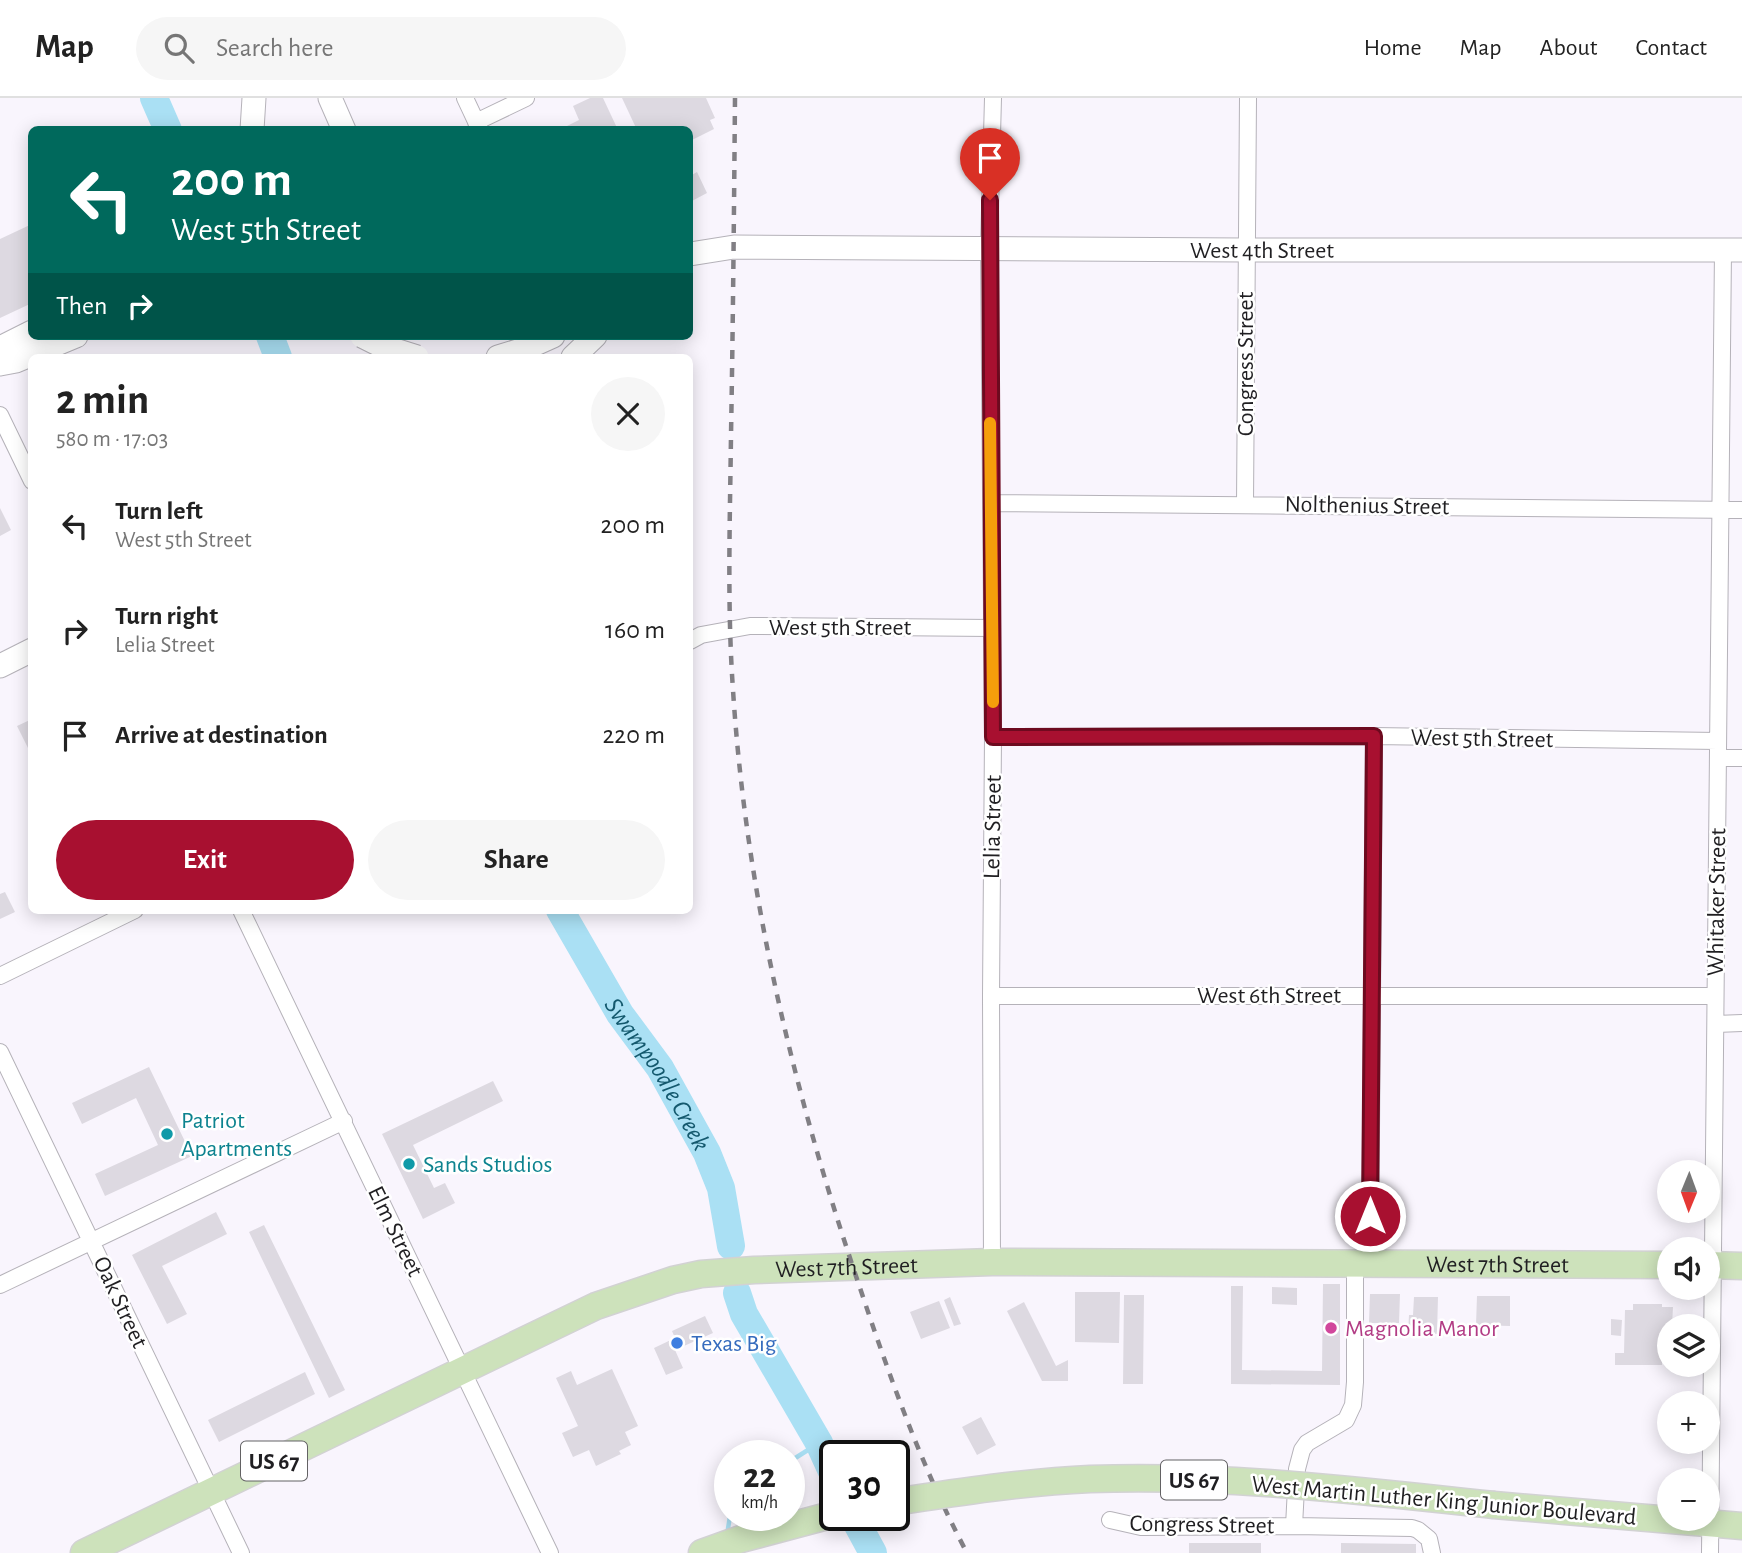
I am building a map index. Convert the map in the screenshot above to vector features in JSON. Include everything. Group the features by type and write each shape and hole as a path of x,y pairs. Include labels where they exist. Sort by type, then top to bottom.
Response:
{"main road":[{"path":"251,126 254,98"},
{"path":"330,98 342,126"},
{"name":"West 4th Street","path":"693,254 734,247 1732,250"},
{"name":"West 4th Street","path":"693,267 781,247"},
{"path":"0,348 28,334"},
{"path":"33,354 66,340"},
{"path":"371,340 407,354"},
{"path":"507,354 543,340"},
{"path":"576,354 591,340"},
{"path":"0,364 28,356"},
{"path":"0,666 28,652"},
{"name":"West 7th Street","path":"84,1553 596,1306 682,1278 737,1271 992,1262 1657,1265"},
{"path":"1720,1265 1742,1266"},
{"name":"West Martin Luther King Junior Boulevard","path":"910,1499 981,1488 1091,1479 1229,1481 1657,1519"},
{"path":"702,1553 741,1539 819,1518"},
{"name":"West Martin Luther King Junior Boulevard","path":"1720,1525 1742,1526"}],"street":[{"path":"465,98 478,126 526,98"},
{"name":"Lelia Street","path":"992,1262 993,737 989,247 993,98"},
{"name":"Congress Street","path":"1245,504 1248,98"},
{"name":"Whitaker Street","path":"1711,1237 1716,1024 1720,510 1732,250"},
{"path":"0,415 28,473"},
{"name":"Nolthenius Street","path":"991,503 1742,510"},
{"name":"West 5th Street","path":"693,639 701,635 750,626 992,628"},
{"name":"Congress Street","path":"1294,1526 1297,1469 1302,1450 1307,1443 1346,1420 1353,1405 1362,1263 1371,995 1374,736"},
{"name":"West 5th Street","path":"993,737 1374,736 1718,741"},
{"path":"1718,758 1742,758"},
{"path":"0,976 127,914"},
{"name":"Elm Street","path":"242,914 464,1369 550,1553"},
{"name":"West 6th Street","path":"991,996 1715,996"},
{"path":"1716,1024 1742,1023"},
{"name":"Oak Street","path":"0,1052 241,1553"},
{"path":"0,1285 344,1121"},
{"name":"Whitaker Street","path":"1710,1300 1710,1468"},
{"name":"Congress Street","path":"1110,1520 1141,1527 1412,1528 1429,1539 1432,1553"},
{"name":"Whitaker Street","path":"1710,1531 1710,1553"}],"building":[{"path":"590,98 603,98 616,126 567,126 579,120 573,106"},
{"path":"622,98 706,98 715,118 710,120 714,129 693,140 693,126 635,126"},
{"path":"697,172 707,193 693,200 693,174"},
{"path":"28,226 28,305 0,318 0,239"},
{"path":"0,508 11,530 0,536"},
{"path":"28,721 28,748 17,726"},
{"path":"5,892 15,912 0,919 0,894"},
{"name":"Patriot Apartments","path":"149,1067 192,1156 105,1196 95,1174 158,1145 136,1098 82,1124 72,1103"},
{"name":"Sands Studios","path":"493,1081 503,1101 413,1145 434,1188 445,1183 455,1203 423,1219 382,1134"},
{"path":"216,1212 227,1234 162,1266 187,1314 167,1324 132,1255"},
{"path":"264,1225 345,1390 329,1398 249,1232"},
{"name":"Magnolia Manor","path":"1323,1284 1340,1284 1340,1385 1231,1384 1231,1286 1243,1286 1242,1370 1322,1371"},
{"path":"1272,1287 1297,1288 1297,1305 1272,1304"},
{"path":"1075,1292 1120,1292 1119,1343 1075,1342"},
{"path":"1370,1294 1400,1294 1399,1323 1369,1323"},
{"path":"1124,1295 1144,1295 1143,1384 1123,1384"},
{"path":"1477,1296 1510,1296 1510,1326 1476,1325"},
{"path":"950,1297 961,1324 954,1326 944,1300"},
{"path":"1414,1297 1438,1297 1437,1334 1408,1334"},
{"path":"939,1301 950,1328 921,1339 910,1312"},
{"path":"1024,1302 1056,1366 1068,1360 1068,1381 1042,1381 1007,1311"},
{"path":"1633,1304 1662,1304 1662,1307 1673,1307 1673,1314 1657,1314 1657,1365 1615,1365 1615,1353 1624,1353 1625,1310 1633,1310"},
{"name":"Texas Big","path":"705,1316 713,1333 675,1350 683,1368 666,1375 654,1348 675,1338 672,1331"},
{"path":"1611,1319 1622,1320 1621,1336 1611,1335"},
{"path":"612,1369 638,1426 625,1432 631,1445 619,1451 621,1454 596,1466 589,1450 573,1457 562,1433 578,1426 556,1378 571,1371 577,1385"},
{"path":"305,1372 315,1394 219,1442 208,1420"},
{"path":"981,1417 996,1445 977,1455 962,1427"},
{"path":"1189,1543 1261,1543 1261,1553 1189,1553"},
{"path":"1341,1543 1416,1544 1416,1553 1341,1553"}],"waterway":[{"name":"Swampoodle Creek","path":"154,98 166,126"},
{"name":"Swampoodle Creek","path":"272,340 277,354"},
{"name":"Swampoodle Creek","path":"562,914 620,1014 660,1068 707,1153 721,1188 731,1246"},
{"name":"Swampoodle Creek","path":"737,1293 744,1314 819,1443"},
{"path":"805,1452 819,1443"},
{"path":"727,1535 728,1531"},
{"name":"Swampoodle Creek","path":"861,1531 873,1553"}],"railway":[{"path":"735,98 730,626 739,766 749,841 761,916 793,1064 834,1210 907,1420 967,1553"}],"slow traffic":[{"path":"990,423 993,702"}],"place":[{"name":"Patriot Apartments","path":"167,1134"},
{"name":"Sands Studios","path":"409,1164"},
{"name":"Magnolia Manor","path":"1331,1328"},
{"name":"Texas Big","path":"677,1343"}],"route":[{"path":"990,200 993,737 1374,736 1370,1216"}]}
